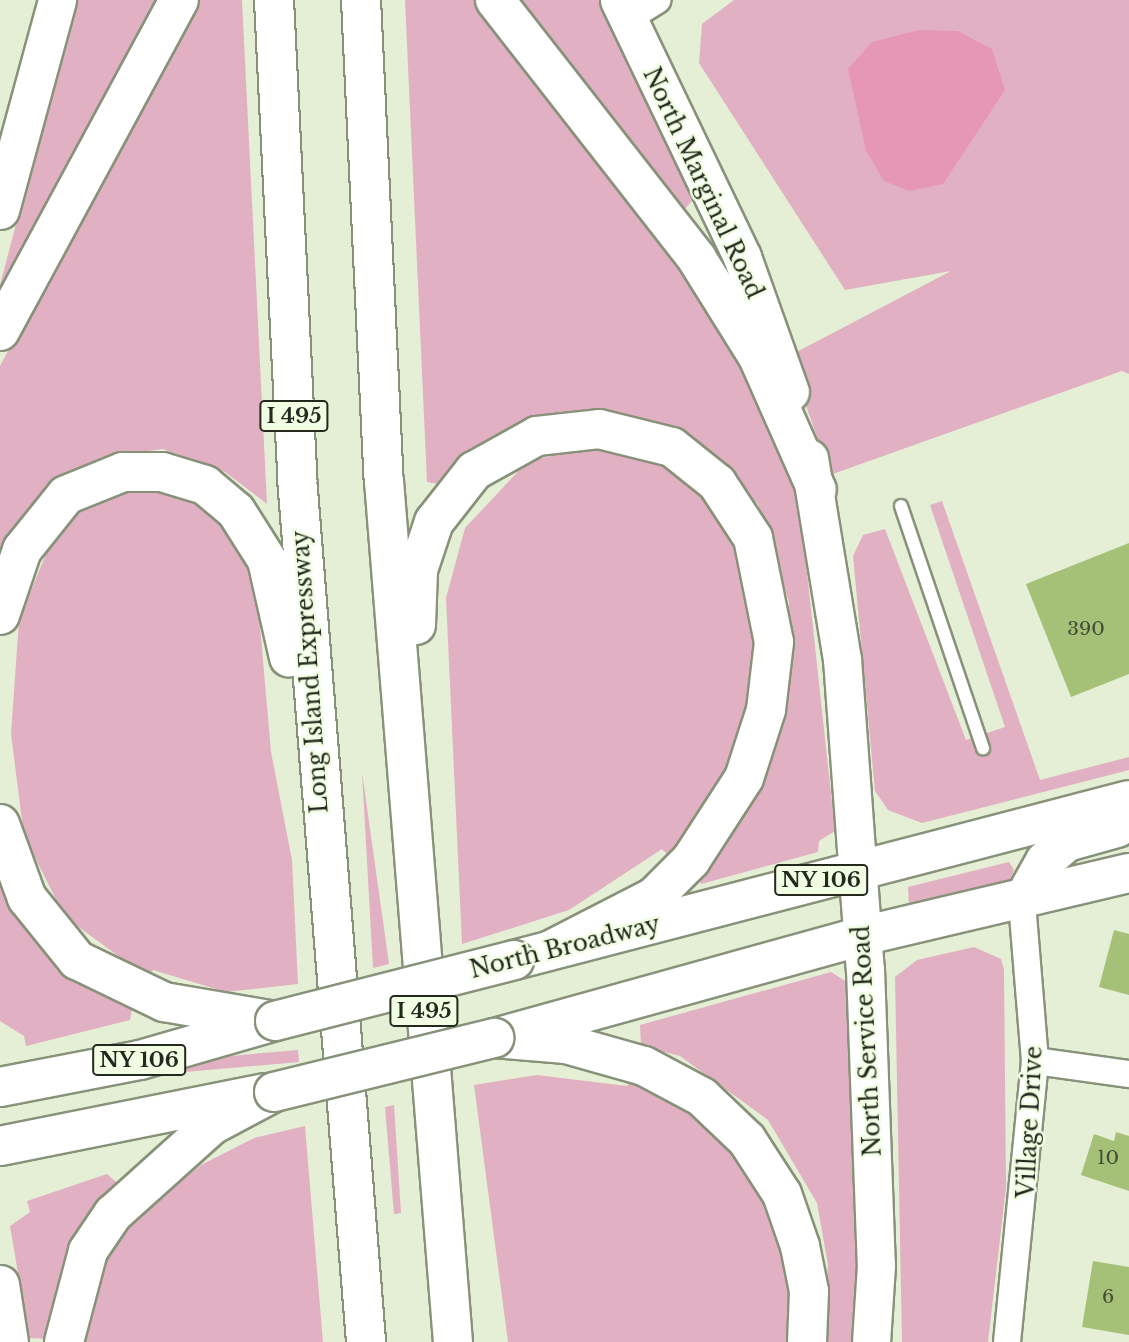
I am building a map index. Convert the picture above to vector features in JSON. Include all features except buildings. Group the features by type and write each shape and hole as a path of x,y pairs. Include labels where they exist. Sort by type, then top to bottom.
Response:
{"main road":[{"path":"0,210 57,0"},
{"path":"0,331 178,0"},
{"name":"Long Island Expressway","path":"274,0 321,832 366,1342"},
{"name":"I 495","path":"361,0 408,823 453,1342"},
{"path":"495,0 697,259 758,357 817,490"},
{"name":"North Marginal Road","path":"623,9 742,257 797,409 817,490"},
{"path":"408,823 418,569 434,522 453,493 513,446 571,430 636,434 671,447 717,483 742,515 766,580 774,642 757,745 744,778 691,860 654,897 551,950"},
{"path":"0,615 23,550 66,495 124,472 162,472 205,485 236,512 267,560 321,832"},
{"name":"North Service Road","path":"817,490 842,659 862,936 876,1265 871,1342"},
{"name":"North Broadway","path":"0,1087 140,1060 275,1021 1129,800"},
{"path":"0,824 27,898 85,965 164,1002 275,1021"},
{"path":"1022,902 1045,861 1066,842 1129,825"},
{"name":"NY 106","path":"0,1146 274,1092 494,1038 862,936 1022,902 1129,873"},
{"path":"494,1038 566,1044 644,1066 702,1097 747,1140 782,1194 800,1246 809,1291 807,1342"},
{"path":"64,1342 88,1251 113,1214 212,1125 274,1092"},
{"path":"345,1342 352,1199"},
{"path":"440,1199 475,1342"},
{"path":"0,1284 9,1342"}],"street":[{"path":"623,9 658,0"},
{"name":"Village Drive","path":"1007,1342 1035,1061 1022,902"},
{"path":"1035,1061 1129,1074"}],"lane":[{"path":"901,506 983,748"}],"shaded area":[{"path":"75,0 158,0 0,304 0,285"},
{"path":"196,0 242,0 267,504 225,472 163,449 110,456 72,475 0,585 0,366"},
{"path":"405,0 477,0 707,299 755,378 797,480 835,831 819,841 818,852 701,884 695,869 785,702 789,602 758,504 684,434 604,412 443,485 427,482"},
{"path":"519,0 603,0 692,201 682,212 630,139 547,47"},
{"path":"734,0 1129,0 1129,374 1122,371 830,475 789,356 951,271 845,290 699,63 702,24"},
{"path":"919,30 958,31 992,49 1005,90 943,184 909,191 884,181 866,151 848,69 872,42"},
{"path":"600,443 665,454 728,504 755,585 757,699 733,769 670,857 662,849 569,910 462,944 446,598 465,528 527,462"},
{"path":"167,483 217,506 246,544 257,592 271,752 292,860 298,984 226,992 153,970 147,977 65,917 24,836 11,734 19,620 46,554 73,512 115,484"},
{"path":"942,501 1040,780 1129,757 1129,770 922,823 888,810 875,791 853,556 863,535 885,529 966,740 1005,727 930,505"},
{"path":"362,772 389,964 373,968"},
{"path":"0,849 133,1005 130,1020 26,1046 24,1036 0,1021"},
{"path":"1009,862 1014,870 1008,884 909,906 908,887"},
{"path":"974,947 1001,959 1004,969 1006,1187 988,1342 902,1342 895,977 917,960"},
{"path":"831,972 850,984 863,1240 856,1342 821,1342 828,1265 817,1203 768,1120 680,1056 641,1046 640,1025"},
{"path":"298,1050 299,1062 47,1084 46,1072"},
{"path":"537,1075 627,1086 632,1076 696,1106 761,1172 796,1274 790,1342 508,1342 474,1085"},
{"path":"394,1105 401,1213 394,1214 385,1107"},
{"path":"305,1126 323,1342 85,1342 102,1263 138,1206 145,1211 201,1165 254,1138"},
{"path":"107,1174 122,1187 54,1339 29,1338 10,1226 30,1212 27,1201"}]}
